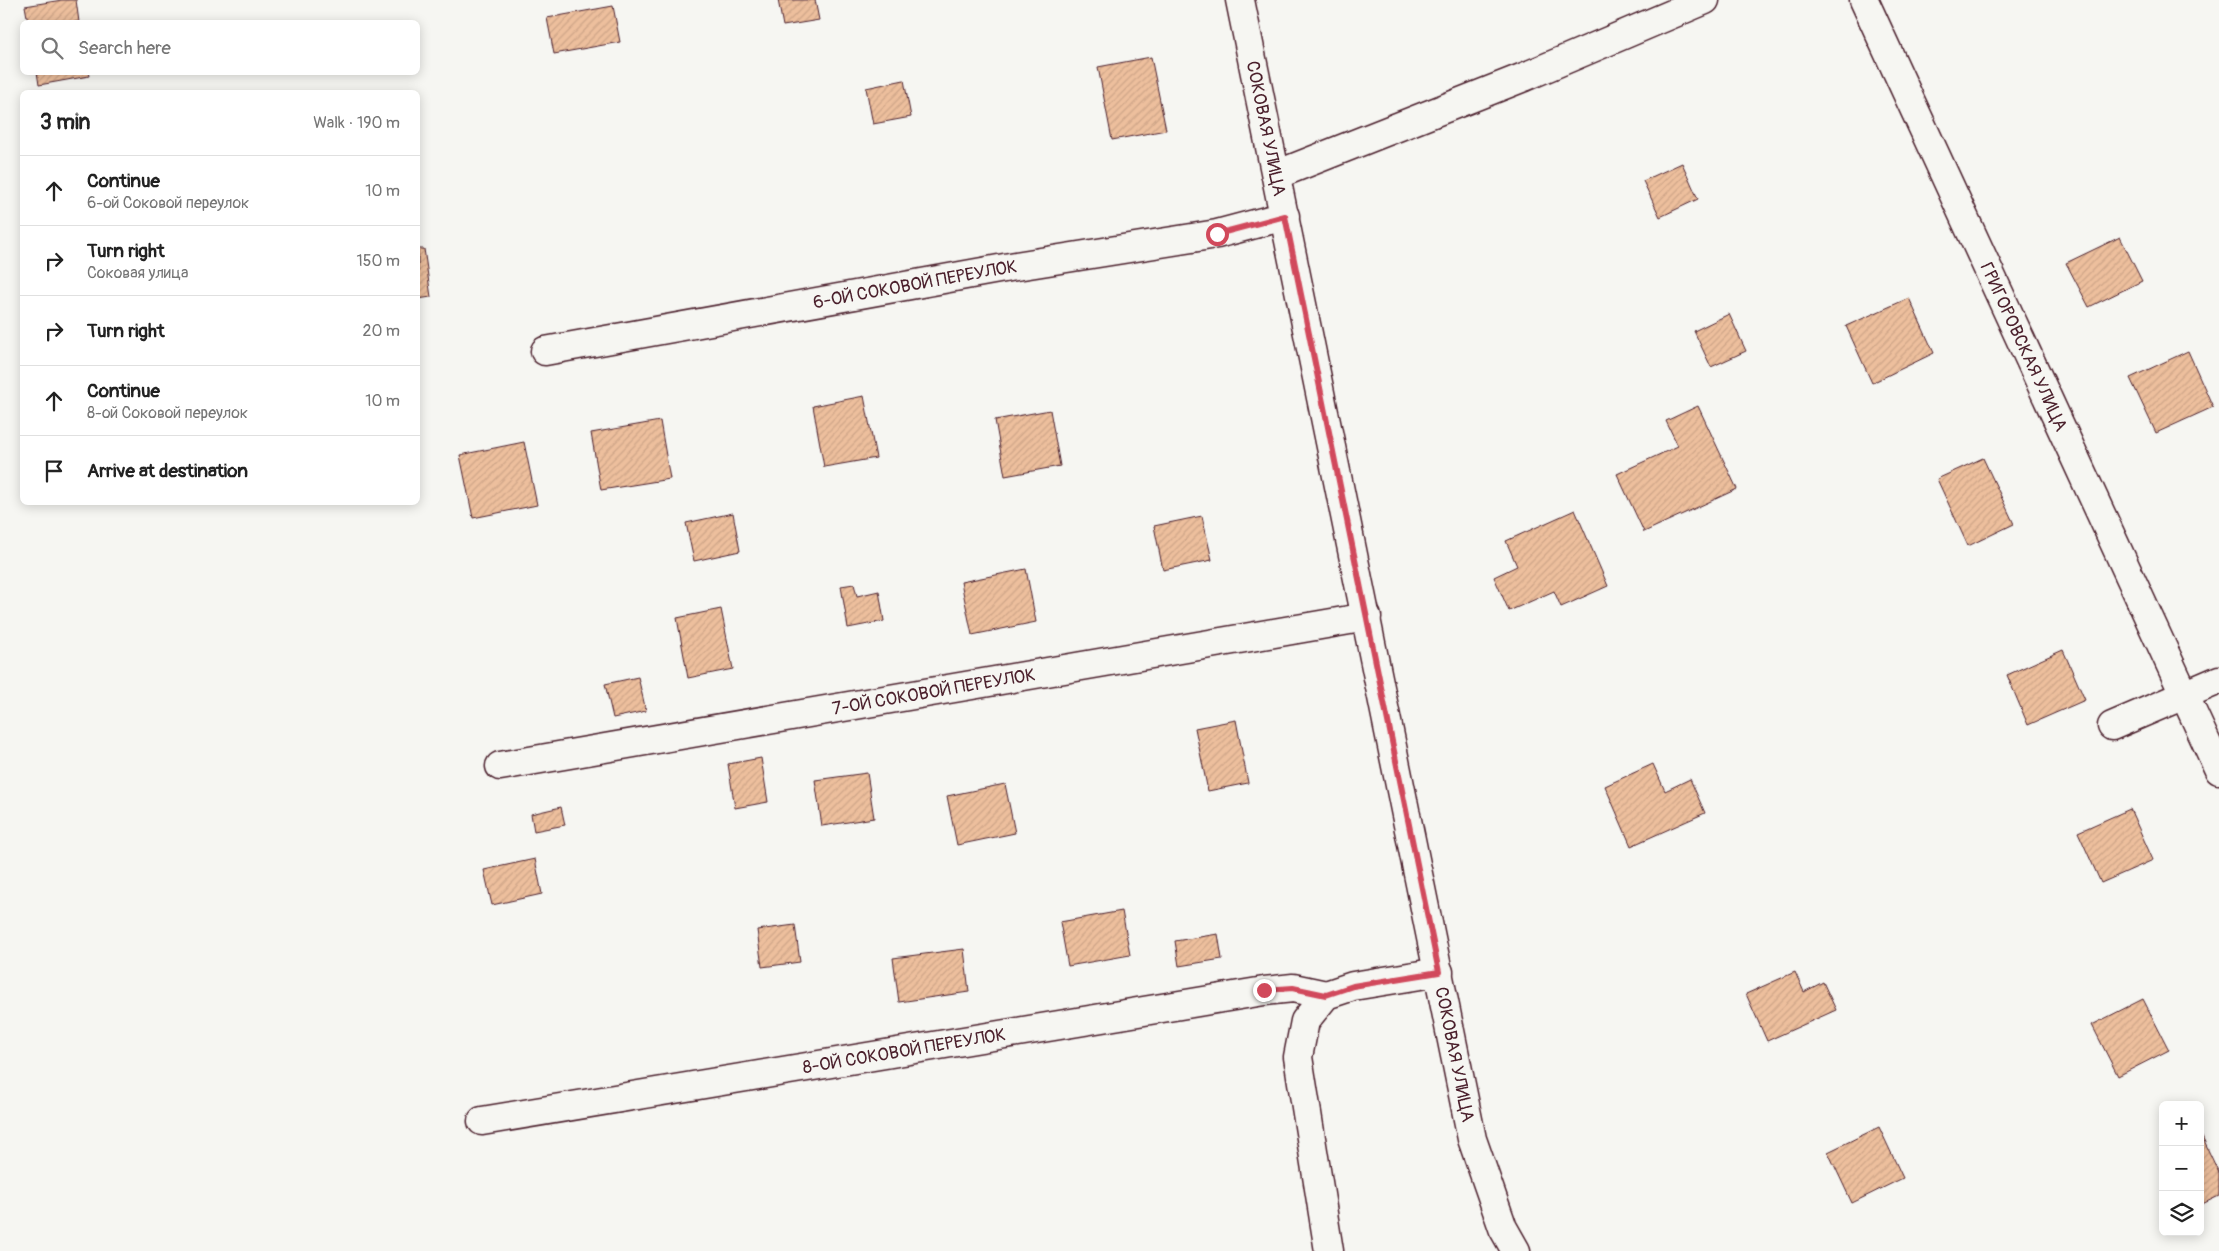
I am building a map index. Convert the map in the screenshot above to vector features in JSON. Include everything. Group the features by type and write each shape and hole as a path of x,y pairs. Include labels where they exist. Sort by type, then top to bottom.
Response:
{"street":[{"name":"СОКОВАЯ УЛИЦА","path":"1240,0 1472,1139 1503,1228 1516,1251"},
{"path":"1276,175 1524,77 1705,0"},
{"name":"ГРИГОРОВСКАЯ УЛИЦА","path":"1864,0 2219,770"},
{"name":"6-ОЙ СОКОВОЙ ПЕРЕУЛОК","path":"545,351 1010,267 1217,234 1285,216"},
{"name":"7-ОЙ СОКОВОЙ ПЕРЕУЛОК","path":"500,766 1367,617"},
{"path":"2112,726 2219,680"},
{"path":"1329,1251 1298,1057 1305,1021 1326,995 1353,986 1439,972"},
{"name":"8-ОЙ СОКОВОЙ ПЕРЕУЛОК","path":"482,1121 1264,990 1293,988 1326,995"}],"building":[{"path":"62,0 76,0 79,20 28,20 25,6"},
{"path":"778,0 815,0 819,20 783,26"},
{"path":"613,6 620,42 554,54 547,18"},
{"path":"1151,57 1166,130 1112,140 1098,67"},
{"path":"37,75 89,76 39,85"},
{"path":"904,80 911,117 873,124 866,88"},
{"path":"1682,163 1698,199 1660,217 1643,181"},
{"path":"2120,237 2142,281 2089,307 2066,263"},
{"path":"420,249 424,249 431,297 420,299"},
{"path":"1909,298 1934,353 1872,383 1846,326"},
{"path":"1729,314 1746,351 1711,367 1694,331"},
{"path":"2188,351 2213,407 2156,433 2130,378"},
{"path":"864,396 876,458 824,467 813,406"},
{"path":"1698,406 1737,489 1644,532 1617,474 1678,446 1666,421"},
{"path":"1050,410 1060,466 1005,476 995,420"},
{"path":"660,421 670,479 601,490 591,433"},
{"path":"524,442 537,505 473,518 460,455"},
{"path":"1983,458 2014,524 1968,546 1937,479"},
{"path":"1575,510 1608,586 1561,607 1554,591 1509,611 1494,577 1517,566 1506,541"},
{"path":"733,513 740,551 694,561 686,523"},
{"path":"1202,516 1212,560 1163,570 1154,526"},
{"path":"1026,569 1036,622 972,635 961,582"},
{"path":"854,584 857,596 879,591 884,621 848,628 841,586"},
{"path":"721,609 733,669 688,678 677,618"},
{"path":"2063,650 2085,700 2028,725 2007,675"},
{"path":"638,677 646,711 613,718 605,684"},
{"path":"1236,720 1248,783 1208,791 1195,728"},
{"path":"761,758 768,802 735,808 728,764"},
{"path":"1653,764 1665,791 1690,779 1705,813 1631,846 1605,786"},
{"path":"867,773 874,818 822,826 815,780"},
{"path":"1005,784 1015,833 957,845 947,796"},
{"path":"561,807 565,825 534,831 531,814"},
{"path":"2130,809 2153,860 2101,883 2078,832"},
{"path":"535,859 542,894 492,905 484,870"},
{"path":"1122,911 1130,955 1068,966 1060,922"},
{"path":"795,925 800,962 762,967 757,930"},
{"path":"1218,934 1222,959 1179,966 1175,941"},
{"path":"964,949 969,992 899,1002 893,958"},
{"path":"1795,972 1804,992 1823,982 1836,1010 1767,1041 1746,994"},
{"path":"2143,999 2169,1050 2118,1076 2092,1025"},
{"path":"1879,1127 1903,1178 1852,1203 1828,1152"},
{"path":"2204,1141 2219,1173 2219,1196 2204,1203"}],"route":[{"path":"1217,234 1285,216 1439,972 1353,986 1326,995 1293,988 1264,990"}]}
